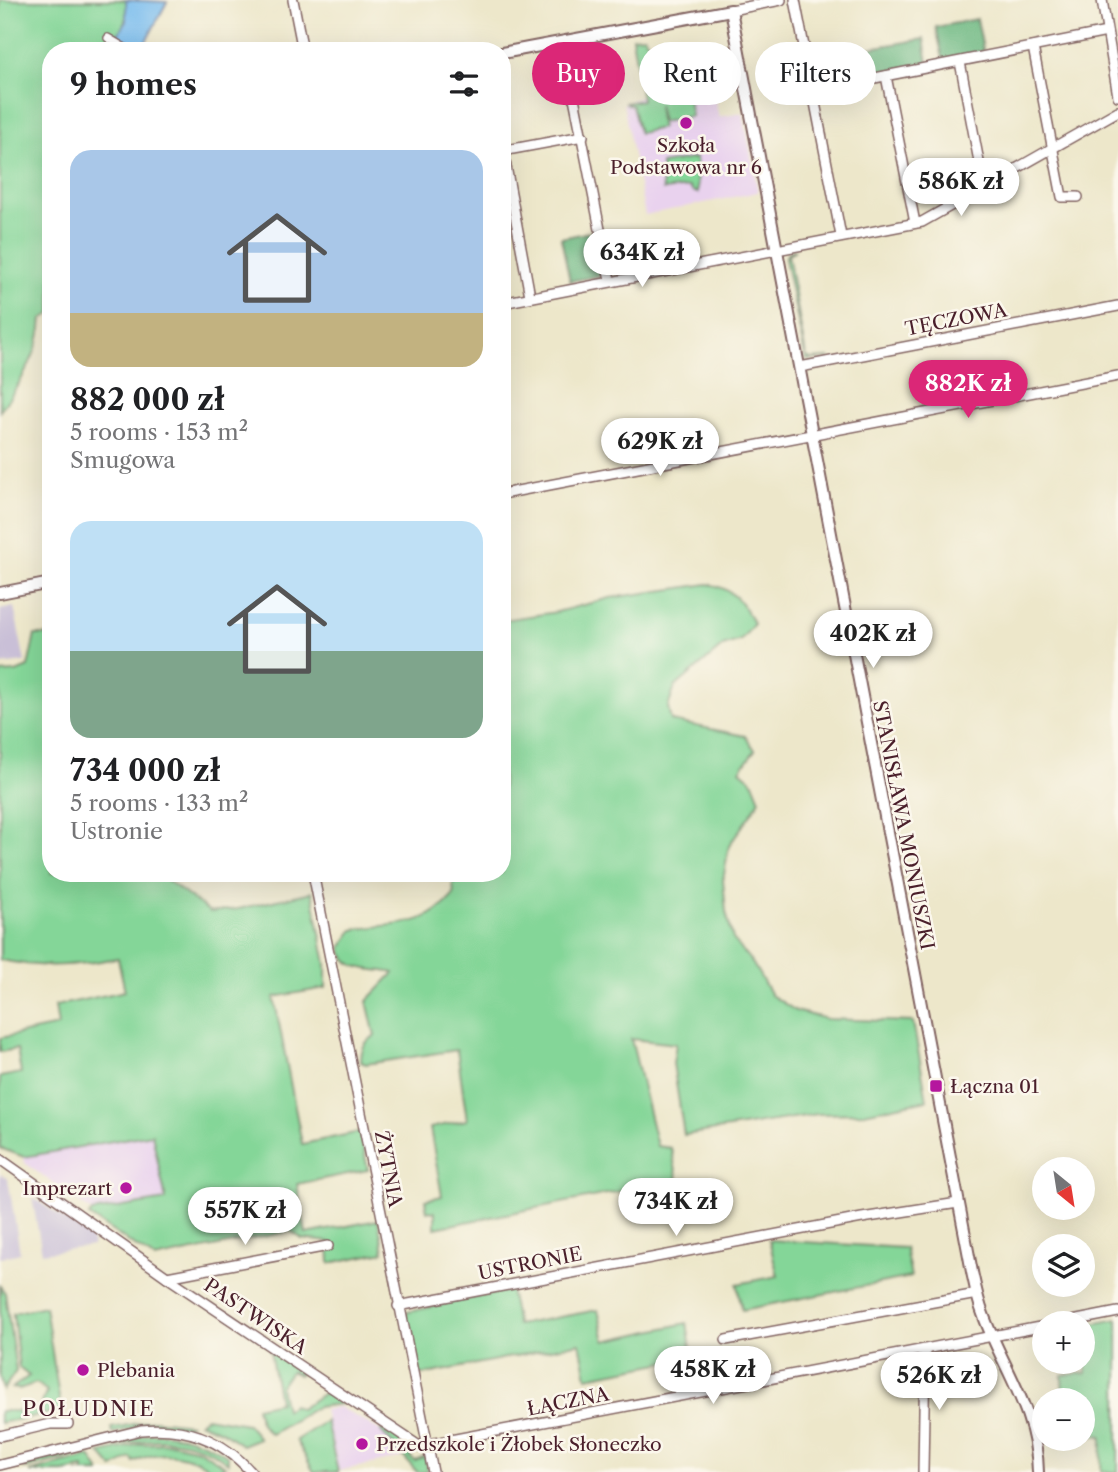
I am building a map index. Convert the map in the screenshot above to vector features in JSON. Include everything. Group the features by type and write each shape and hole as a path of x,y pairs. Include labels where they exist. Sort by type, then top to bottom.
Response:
{"street":[{"path":"293,0 301,42"},
{"path":"563,42 781,0"},
{"path":"795,0 804,42"},
{"path":"1102,0 1118,96"},
{"name":"STANISŁAWA MONIUSZKI","path":"731,10 977,1294 993,1336 1027,1407 1035,1436 1038,1472"},
{"path":"876,78 1107,32"},
{"path":"108,38 115,42"},
{"path":"1033,47 1062,197 1079,197"},
{"path":"511,52 532,48"},
{"path":"960,62 984,188"},
{"path":"886,76 915,223"},
{"path":"576,105 610,280"},
{"path":"817,105 841,236"},
{"path":"511,301 915,223 936,216 1118,111"},
{"path":"511,148 583,136"},
{"path":"511,197 530,296"},
{"name":"TĘCZOWA","path":"800,367 1118,306"},
{"path":"511,492 1118,376"},
{"path":"0,593 42,585"},
{"name":"ŻYTNIA","path":"315,882 433,1472"},
{"name":"PASTWISKA","path":"0,1159 167,1277 419,1446 427,1446"},
{"name":"USTRONIE","path":"398,1306 862,1218 958,1203"},
{"path":"167,1277 328,1246"},
{"path":"726,1340 977,1294"},
{"path":"1095,1317 1118,1312"},
{"name":"ŁĄCZNA","path":"427,1446 1032,1328"},
{"path":"923,1472 925,1350"},
{"path":"0,1436 50,1424 68,1424"},
{"path":"0,1465 141,1430 164,1428 195,1433 214,1441 238,1457 251,1472"}],"shaded area":[{"name":"Szkoła Podstawowa nr 6","path":"644,36 648,42 639,42 639,75 632,37"},
{"name":"Szkoła Podstawowa nr 6","path":"639,97 639,105 716,105 719,117 743,113 758,192 645,215 625,102"},
{"path":"14,607 25,662 0,665 0,610"},
{"path":"152,1133 166,1200 92,1212 25,1163 24,1157"},
{"path":"0,1174 8,1179 20,1253 0,1258"},
{"path":"32,1197 90,1236 93,1246 42,1253"},
{"name":"Przedszkole i Żłobek Słoneczko","path":"339,1407 381,1431 403,1457 339,1471 324,1410"}],"green space":[{"path":"0,0 126,0 127,14 114,42 42,42 41,331 33,356 0,411"},
{"path":"977,19 984,54 944,63 936,27"},
{"path":"644,36 648,42 639,42 639,81 632,37"},
{"path":"924,39 928,63 876,74 876,47"},
{"path":"639,100 639,105 658,105 661,128 639,133 632,105 625,103"},
{"path":"658,105 689,105 691,116 662,122"},
{"path":"696,158 698,193 690,187 663,190 661,164"},
{"path":"595,231 604,275 570,281 561,238"},
{"path":"795,250 788,255 806,356 811,359 830,358 806,360 785,259 788,252"},
{"path":"708,584 724,589 736,597 745,609 754,624 741,640 723,646 675,687 668,707 671,721 745,736 755,750 740,770 752,780 760,800 729,846 723,880 726,912 733,939 753,964 771,995 796,1011 827,1019 913,1022 927,1100 864,1113 818,1114 684,1135 673,1063 676,1044 631,1039 657,1146 671,1148 678,1180 435,1228 435,1212 427,1211 425,1200 442,1196 430,1128 467,1120 457,1050 366,1064 361,1062 364,1046 375,1036 367,1001 394,973 355,966 344,956 341,948 353,930 408,923 431,914 454,895 453,882 511,882 511,619 557,612 610,598"},
{"path":"35,635 42,635 42,882 169,882 210,912 238,909 312,892 326,964 326,988 274,997 302,1144 360,1132 368,1170 297,1184 306,1234 378,1220 384,1252 330,1263 329,1242 302,1239 291,1231 155,1259 89,1216 92,1212 166,1200 152,1134 24,1157 0,1148 0,1077 21,1073 17,1049 0,1052 0,1038 58,1026 55,1006 125,991 118,958 59,965 31,965 0,960 0,673 16,672 28,667"},
{"path":"769,1240 905,1248 911,1277 742,1310 737,1284 778,1276"},
{"path":"0,1286 5,1293 16,1371 3,1390 0,1377"},
{"path":"510,1290 517,1325 598,1310 605,1341 687,1323 691,1347 671,1361 587,1377 580,1343 417,1376 405,1316 408,1312"},
{"path":"45,1306 61,1411 0,1423 0,1411 18,1411 20,1414 22,1411 39,1410 47,1391 36,1383 19,1389 12,1388 29,1376 19,1368 13,1313"},
{"path":"1118,1319 1118,1472 1101,1472 1102,1436 1095,1435 1095,1388 1063,1388 1062,1375 1095,1374 1095,1323"},
{"path":"270,1351 302,1372 299,1375 291,1371 280,1387 285,1410 293,1405 300,1409 327,1391 342,1402 317,1407 271,1434 262,1426 256,1407 279,1402"},
{"path":"206,1417 247,1424 259,1438 242,1445 223,1432 199,1422"},
{"path":"154,1420 190,1424 185,1427 147,1425 112,1433 111,1428"},
{"path":"326,1421 338,1472 314,1472 296,1440"},
{"path":"382,1428 421,1450 423,1453 414,1452 410,1457 415,1461 425,1457 428,1472 417,1472 381,1431"},
{"path":"150,1434 171,1434 200,1441 228,1456 228,1463 201,1447 188,1443 160,1440 115,1446 113,1441"},
{"path":"172,1443 198,1449 225,1466 214,1472 186,1457 164,1454 134,1462 131,1458 113,1468 100,1453 140,1444"},
{"path":"83,1449 89,1452 24,1469 25,1463"},
{"path":"90,1456 100,1472 84,1472 84,1468 63,1472 29,1472"}],"water":[{"path":"126,0 167,2 146,42 113,42 126,21"}],"place":[{"name":"Szkoła Podstawowa nr 6","path":"686,123"},
{"name":"Łączna 01","path":"936,1086"},
{"name":"Imprezart","path":"126,1188"},
{"name":"Plebania","path":"83,1370"},
{"name":"Przedszkole i Żłobek Słoneczko","path":"362,1444"}],"district":[{"name":"POŁUDNIE","path":"89,1409"}]}
